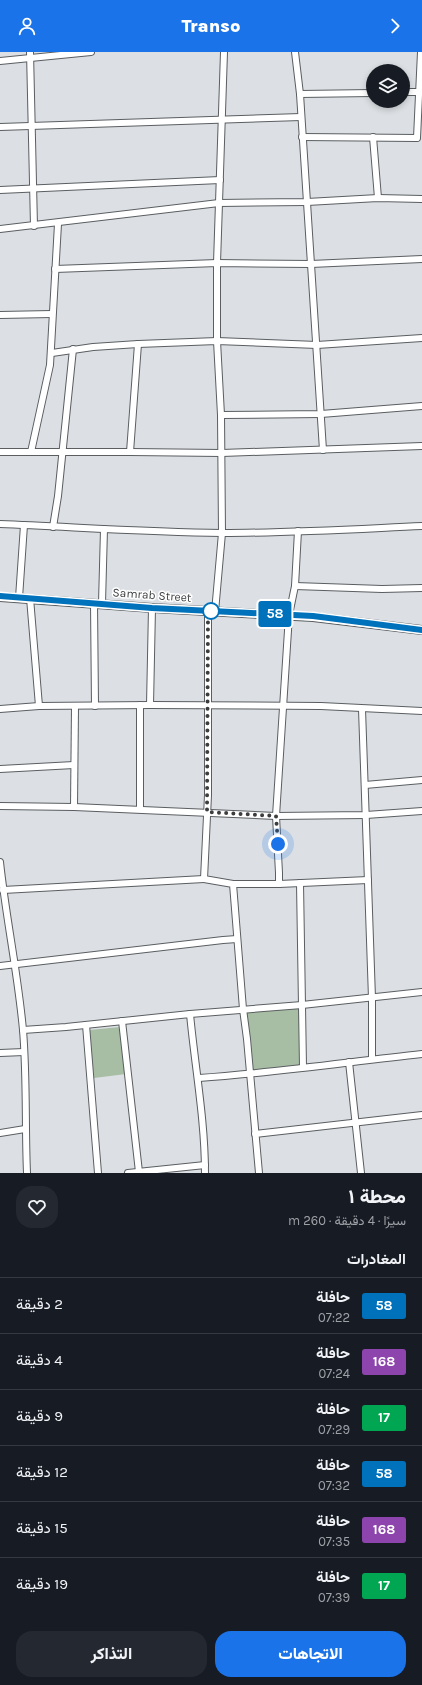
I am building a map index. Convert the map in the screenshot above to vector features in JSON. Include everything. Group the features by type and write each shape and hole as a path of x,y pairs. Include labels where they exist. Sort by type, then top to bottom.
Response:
{"street":[{"path":"30,52 34,226"},
{"path":"0,61 91,52"},
{"path":"204,879 212,611 222,533 221,414 217,341 219,204 224,52"},
{"path":"295,52 300,94 323,450"},
{"path":"302,137 418,138 421,52"},
{"path":"410,92 419,92"},
{"path":"300,94 366,93"},
{"path":"0,127 301,117"},
{"path":"373,137 378,198"},
{"path":"0,190 220,180"},
{"path":"0,229 58,224 219,204 307,202 378,198 422,200"},
{"path":"31,452 52,354 52,314 58,224"},
{"path":"55,269 218,263 311,264 422,259"},
{"path":"0,315 52,314"},
{"path":"52,354 73,349 138,344 217,341 317,345 422,338"},
{"path":"130,452 138,344"},
{"path":"53,526 63,452 73,349"},
{"path":"221,414 321,414 422,406"},
{"path":"0,452 222,454 422,446"},
{"path":"0,524 222,533 298,532 422,526"},
{"path":"19,598 24,525"},
{"path":"95,706 98,603 104,529"},
{"path":"278,884 280,873 276,816 289,615 295,586 298,532"},
{"path":"295,586 382,589 422,588"},
{"name":"Samrab Street","path":"0,596 152,608 289,615 422,630"},
{"path":"30,598 38,706"},
{"path":"150,705 152,608"},
{"path":"140,705 140,810"},
{"path":"0,709 38,706 75,707 150,705 321,706 422,711"},
{"path":"74,807 75,707"},
{"path":"362,709 372,998 372,1059"},
{"path":"0,769 74,765"},
{"path":"365,785 422,780"},
{"path":"0,806 74,807 276,816 366,816 422,810"},
{"path":"0,862 3,890 2,904 15,965 23,1030 25,1129 28,1173"},
{"path":"3,890 204,879 233,884 278,884 368,880"},
{"path":"300,883 303,1067"},
{"path":"233,884 243,1009 259,1173"},
{"path":"0,966 223,940 237,940"},
{"path":"23,1030 243,1009 302,1005 422,992"},
{"path":"190,1014 194,1056 199,1078 205,1173"},
{"path":"122,1021 139,1172"},
{"path":"86,1025 98,1173"},
{"path":"0,1053 24,1052"},
{"path":"199,1078 250,1075 303,1067 422,1054"},
{"path":"349,1062 362,1173"},
{"path":"255,1134 356,1121 422,1115"},
{"path":"0,1133 25,1129"},
{"path":"128,1173 205,1165"}],"green space":[{"path":"301,1007 300,1065 252,1072 245,1011"},
{"path":"120,1027 126,1074 94,1078 89,1030"}],"bus line":[{"name":"58","path":"0,596 152,608 313,616 422,630"}],"route":[{"path":"211,611 208,611 207,812 276,816 278,844"}]}
